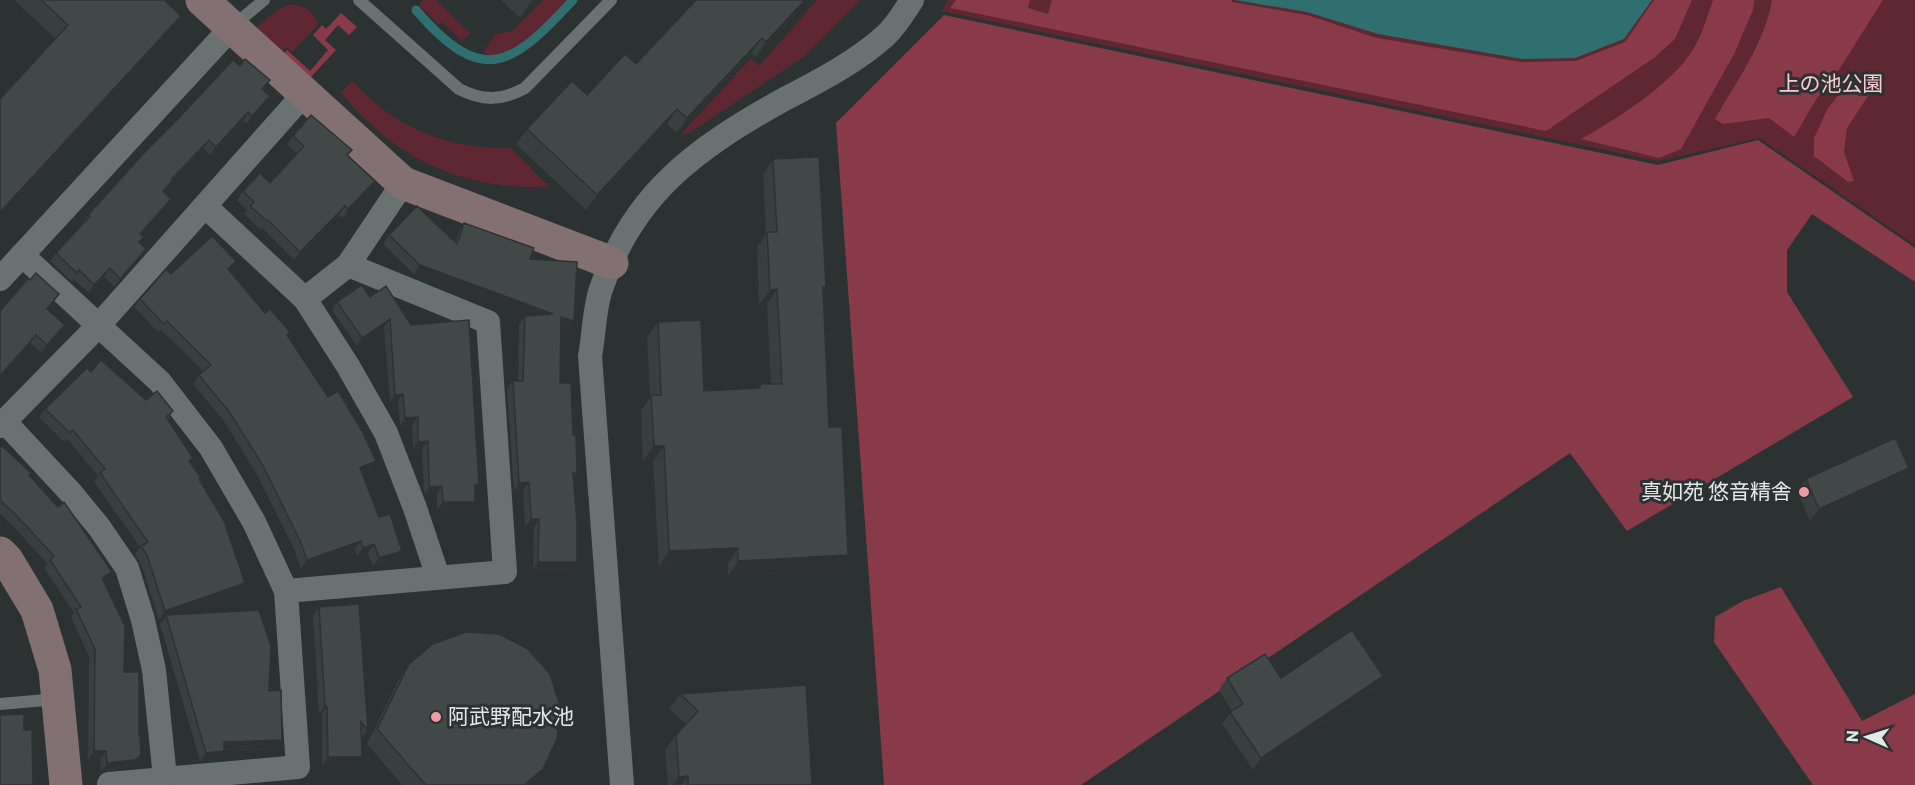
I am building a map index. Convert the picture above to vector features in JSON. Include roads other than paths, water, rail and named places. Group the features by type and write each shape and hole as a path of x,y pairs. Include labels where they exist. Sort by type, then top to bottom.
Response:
{"street":[{"path":"202,0 403,183 612,263"},
{"path":"622,785 590,356 600,291 629,228 648,200 692,157 744,122 840,69 886,35 912,0"},
{"path":"0,279 232,27"},
{"path":"165,778 154,670 143,620 127,568 71,492 2,423 99,325 305,93"},
{"path":"305,299 348,265 403,183"},
{"path":"205,206 305,299 348,366 386,434 438,578"},
{"path":"22,255 160,382 211,448 254,522 286,591 298,767 109,784"},
{"path":"286,591 505,572 488,322 348,265"},
{"path":"0,553 7,560 37,610 55,670 66,785"}],"lane":[{"path":"232,27 264,0"},
{"path":"359,0 459,89 487,99 507,97 525,88 611,0"},
{"path":"0,704 58,699"}],"water":[{"path":"1235,0 1652,0 1624,39 1575,58 1522,59 1378,34 1307,12"}],"waterway":[{"path":"416,10 439,35 460,51 479,59 497,59 514,53 532,40 573,0"}],"place":[{"name":"真如苑 悠音精舎","path":"1804,492"},
{"name":"阿武野配水池","path":"436,717"}],"park label":[{"name":"上の池公園","path":"1831,84"}]}
